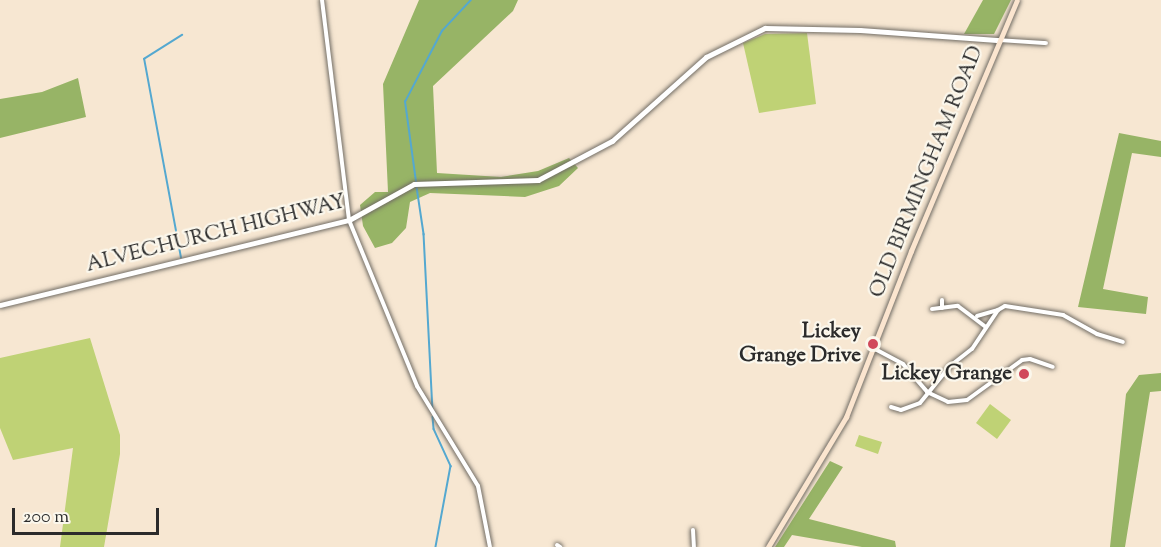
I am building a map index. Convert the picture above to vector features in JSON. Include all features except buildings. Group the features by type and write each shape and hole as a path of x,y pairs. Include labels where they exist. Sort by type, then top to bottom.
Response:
{"main road":[{"name":"OLD BIRMINGHAM ROAD","path":"768,547 843,423 875,349 997,40 1017,0"}],"street":[{"path":"322,0 349,220 417,386 478,486 490,547"},
{"name":"ALVECHURCH HIGHWAY","path":"0,305 349,220 414,184 538,180 612,141 706,57 765,28 860,30 997,40"},
{"path":"997,40 1046,43"},
{"path":"942,300 942,308"},
{"path":"976,316 1015,304 1063,315 1097,334 1123,342"},
{"path":"932,309 958,306 976,316 986,327"},
{"path":"891,407 912,408 950,366 972,349 998,310"},
{"path":"875,349 903,364 927,392 948,402 959,403 1022,360 1030,359 1053,367"},
{"path":"693,530 694,547"}],"green space":[{"path":"419,0 518,0 513,11 433,86 437,173 501,177 538,171 569,158 578,168 559,186 525,197 430,193 410,202 406,228 392,243 375,248 363,226 360,205 375,192 388,192 383,84"},
{"path":"983,0 1011,0 994,34 964,34"},
{"path":"807,33 816,104 759,113 743,43 765,34"},
{"path":"78,78 86,117 0,138 0,99 42,92"},
{"path":"1119,133 1161,141 1161,157 1132,153 1103,289 1148,297 1146,314 1078,307"},
{"path":"90,338 120,435 120,454 104,547 60,547 73,448 13,460 0,428 0,358"},
{"path":"1161,373 1161,391 1150,392 1125,547 1110,547 1126,394 1139,375"},
{"path":"990,404 1011,420 997,439 976,423"},
{"path":"859,435 882,442 878,454 855,446"},
{"path":"830,461 843,467 809,519 895,541 896,547 862,547 792,535 784,547 775,547"}],"waterway":[{"path":"416,182 405,102 442,31 471,0"},
{"path":"181,258 144,59 182,35"},
{"path":"417,187 424,234 433,409"},
{"path":"433,417 434,429 451,466 436,547"}],"place":[{"name":"Lickey Grange Drive","path":"873,344"},
{"name":"Lickey Grange","path":"1024,374"}]}
